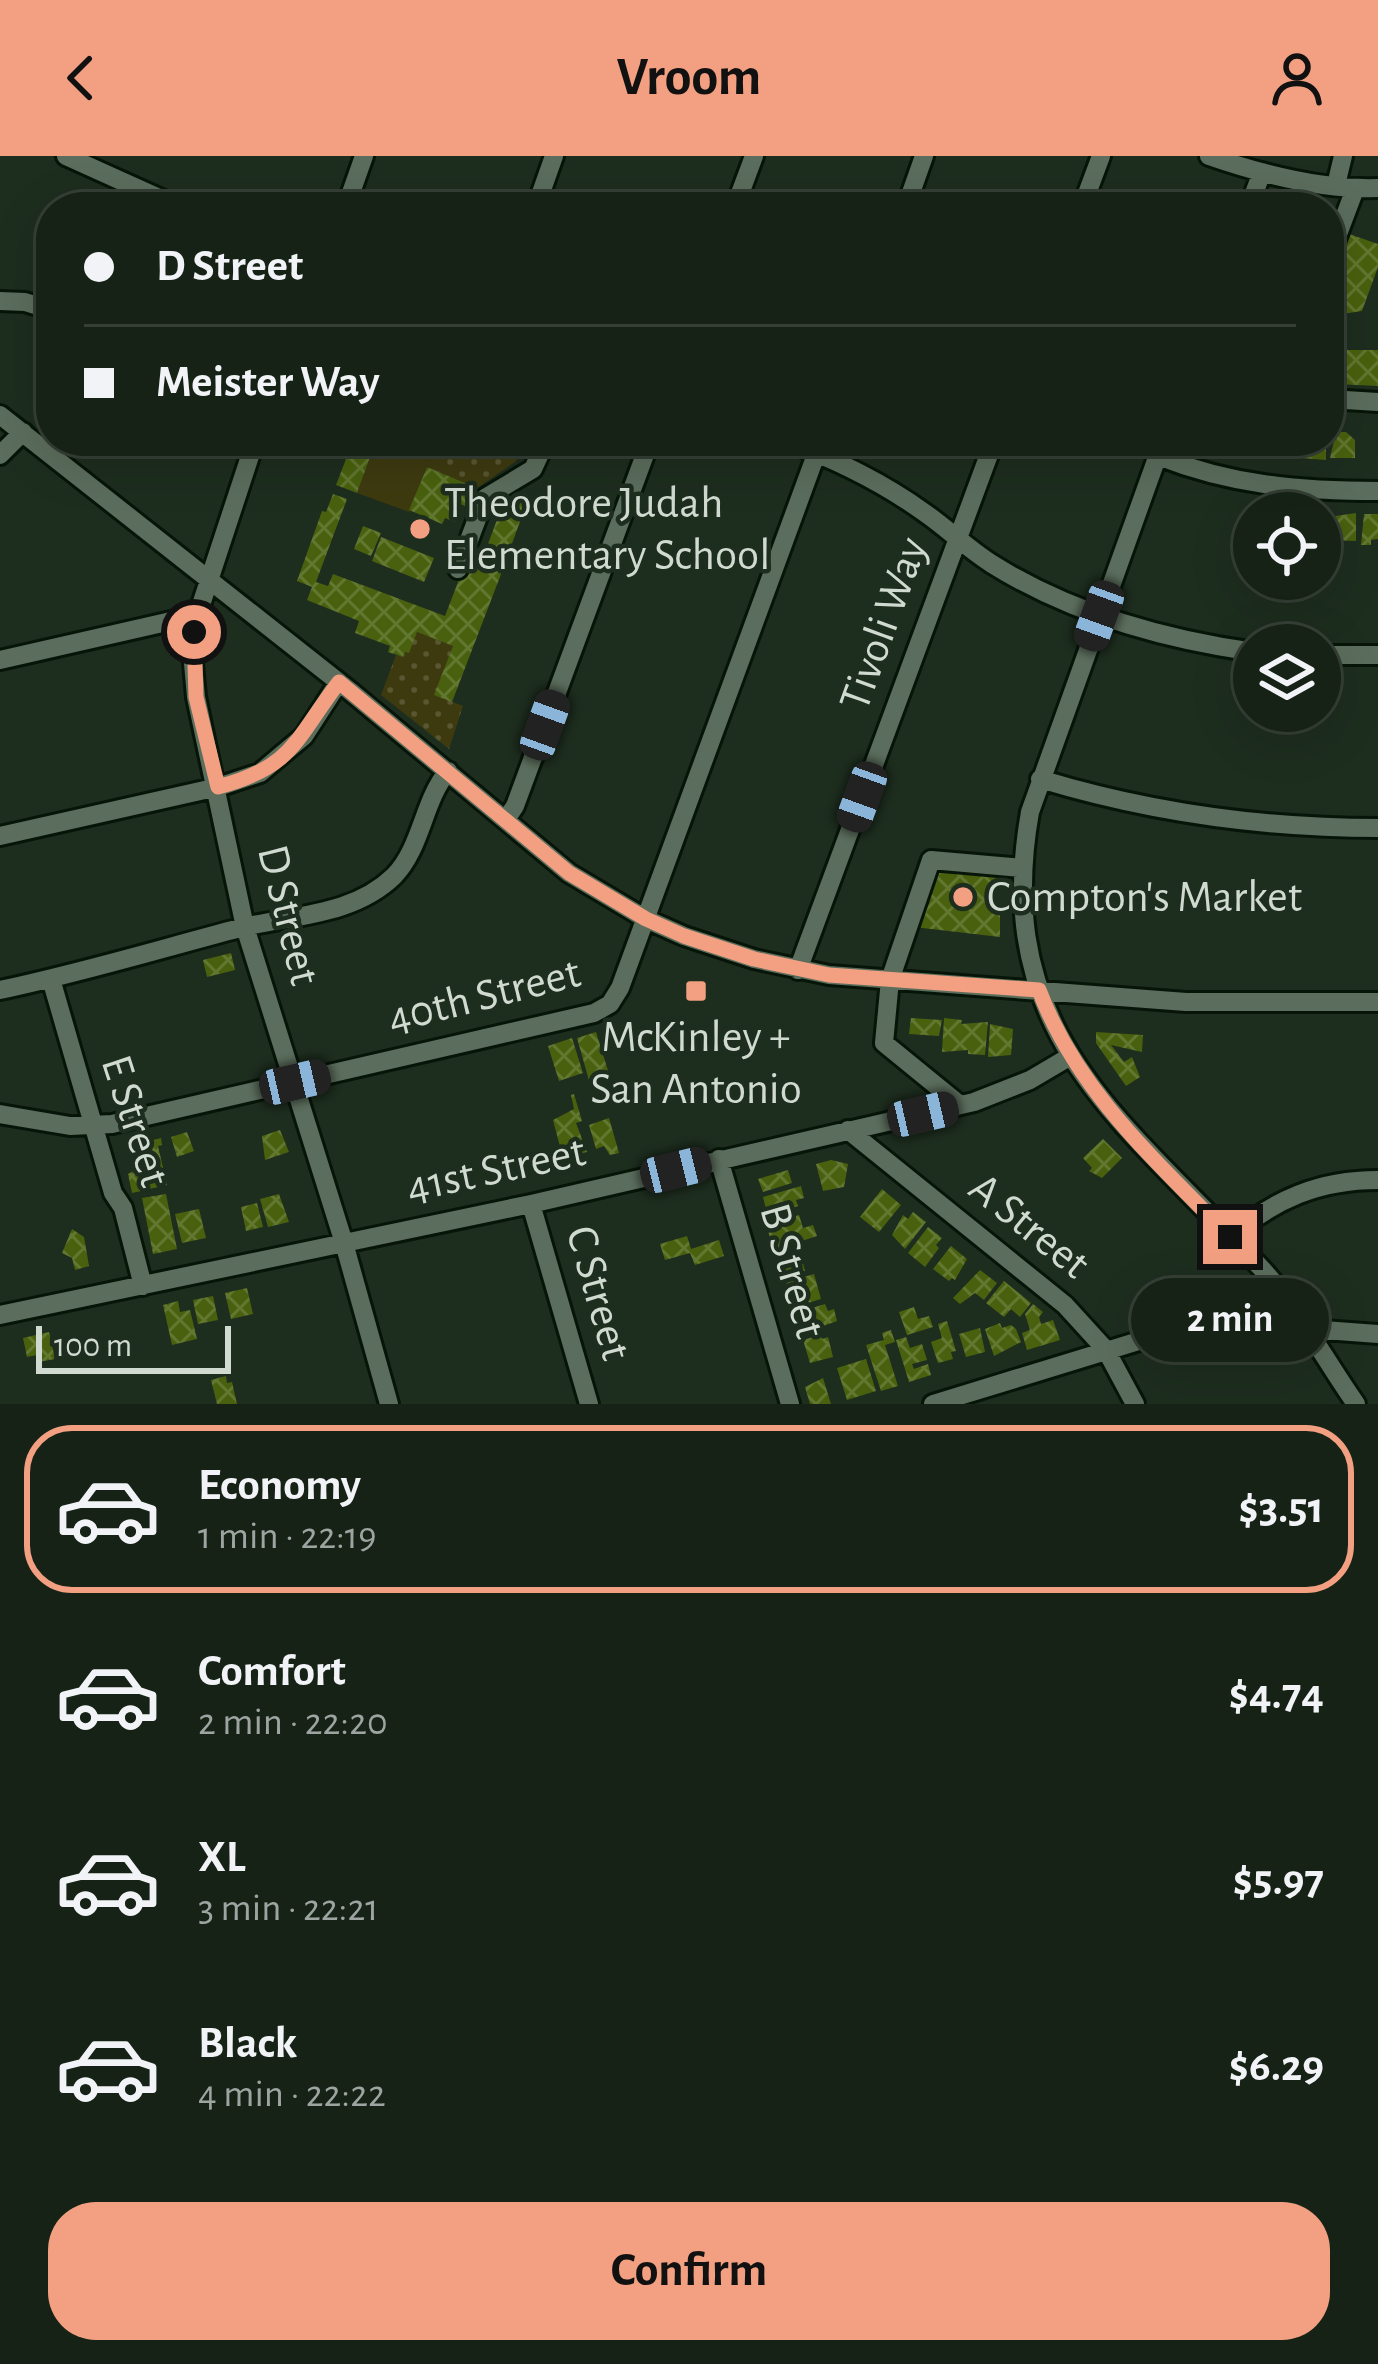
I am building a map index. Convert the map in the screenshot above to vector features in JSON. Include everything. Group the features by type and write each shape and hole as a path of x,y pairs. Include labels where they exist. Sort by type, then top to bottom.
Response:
{"street":[{"path":"66,156 146,192"},
{"path":"351,192 364,156"},
{"path":"541,192 554,156"},
{"path":"741,192 754,156"},
{"path":"911,192 924,156"},
{"path":"1088,192 1101,156"},
{"path":"1209,156 1262,172 1378,188"},
{"path":"1343,156 1344,192"},
{"path":"1255,192 1262,172"},
{"path":"0,301 36,305"},
{"path":"1344,400 1378,401"},
{"path":"0,415 36,442"},
{"path":"0,455 23,432"},
{"path":"53,456 448,770 569,873 646,919 721,950 798,970 890,980 1186,1002 1378,1002"},
{"name":"D Street","path":"250,456 196,620 193,675 245,927 344,1243 388,1404"},
{"path":"458,569 485,498 533,469 539,456"},
{"path":"507,818 644,456"},
{"name":"40th Street","path":"0,1114 94,1126 603,1010 620,988 816,456"},
{"path":"834,456 1015,577 1099,616 1178,639 1233,648"},
{"name":"Tivoli Way","path":"798,970 988,456"},
{"path":"1158,456 1040,779 1022,868 1022,955 1069,1057 1116,1118 1284,1295 1356,1404"},
{"path":"1174,456 1210,476 1265,487 1378,491"},
{"path":"0,661 180,619 196,620"},
{"path":"1341,655 1378,655"},
{"path":"0,836 218,787 260,772 292,750 339,682"},
{"path":"0,990 245,927 343,907 394,875 407,856 437,783 448,770"},
{"path":"1040,779 1135,806 1215,820 1378,828"},
{"path":"960,1106 884,1042 890,980 931,860 1022,868"},
{"name":"E Street","path":"51,980 113,1193 124,1208 142,1286"},
{"name":"41st Street","path":"0,1315 531,1204 960,1106 1016,1087 1069,1057"},
{"name":"A Street","path":"848,1130 1065,1305 1106,1350 1135,1404"},
{"name":"B Street","path":"719,1159 790,1404"},
{"path":"1230,1237 1266,1208 1292,1195 1337,1182 1378,1180"},
{"name":"C Street","path":"531,1204 589,1404"},
{"path":"933,1404 1204,1321 1378,1334"}],"shaded area":[{"path":"371,456 431,456 409,512 357,493"},
{"path":"431,456 519,456 477,488 427,467"},
{"path":"417,632 453,646 435,695 463,706 449,749 381,695 396,655 403,657"}],"building":[{"path":"1349,234 1378,244 1378,267 1362,311 1344,314 1344,248"},
{"path":"1344,350 1378,350 1378,386 1344,384"},
{"path":"1344,432 1355,440 1355,458 1330,458 1344,456"},
{"path":"347,456 371,456 357,493 336,485"},
{"path":"427,467 477,488 468,507 460,504 455,522 445,518 442,524 409,510"},
{"path":"508,490 529,497 506,560 485,552"},
{"path":"333,494 347,499 316,582 328,586 333,574 445,616 468,556 503,569 452,702 434,695 453,646 417,632 403,657 388,652 390,646 355,633 359,621 307,600 312,587 297,581 322,511 326,512"},
{"path":"1356,513 1356,541 1341,540 1341,515"},
{"path":"1364,514 1378,514 1378,539 1371,540 1371,545 1361,545"},
{"path":"363,526 381,533 371,556 354,549"},
{"path":"381,537 434,558 424,582 372,561"},
{"path":"934,863 999,869 1000,937 914,927"},
{"path":"231,953 235,970 207,977 203,960"},
{"path":"911,1018 942,1020 939,1036 909,1034"},
{"path":"944,1018 962,1020 961,1024 988,1022 985,1055 968,1054 968,1050 942,1052"},
{"path":"990,1024 1013,1029 1011,1055 988,1057"},
{"path":"596,1032 610,1077 590,1084 577,1038"},
{"path":"1096,1032 1143,1035 1142,1052 1111,1045 1124,1062 1132,1057 1140,1077 1126,1086 1096,1043"},
{"path":"572,1038 583,1073 559,1081 548,1046"},
{"path":"574,1094 582,1121 576,1123 587,1152 577,1155 580,1162 565,1166 553,1120 574,1109"},
{"path":"609,1118 619,1153 610,1155 604,1146 596,1149 589,1125"},
{"path":"280,1130 289,1152 265,1160 262,1136"},
{"path":"187,1132 194,1151 177,1157 171,1137"},
{"path":"161,1138 158,1146 167,1185 132,1193 128,1174 142,1166 137,1144"},
{"path":"1103,1139 1122,1158 1102,1178 1089,1171 1092,1168 1083,1158"},
{"path":"831,1160 848,1164 844,1187 823,1191 816,1164"},
{"path":"788,1170 792,1183 763,1192 758,1179"},
{"path":"801,1186 804,1198 796,1200 798,1206 768,1217 763,1197"},
{"path":"882,1189 901,1205 879,1232 860,1217"},
{"path":"166,1194 177,1249 153,1254 142,1198"},
{"path":"279,1194 289,1222 268,1227 260,1199"},
{"path":"257,1203 263,1227 246,1231 241,1207"},
{"path":"199,1209 206,1238 182,1243 175,1214"},
{"path":"913,1212 926,1222 905,1249 892,1235 903,1215 908,1219"},
{"path":"799,1215 803,1228 813,1225 817,1236 774,1250 766,1225"},
{"path":"928,1227 942,1238 925,1267 908,1253"},
{"path":"72,1229 84,1237 89,1266 75,1270 72,1258 62,1253"},
{"path":"687,1236 691,1249 719,1240 724,1256 695,1265 690,1253 665,1260 660,1244"},
{"path":"951,1246 967,1259 955,1280 949,1281 933,1269"},
{"path":"800,1252 805,1271 786,1276 781,1258"},
{"path":"980,1270 997,1283 984,1300 975,1293 960,1304 953,1298"},
{"path":"814,1274 821,1299 801,1305 798,1297 791,1299 786,1282"},
{"path":"1004,1281 1031,1303 1020,1317 1011,1309 1004,1317 986,1303"},
{"path":"247,1288 253,1314 231,1319 225,1293"},
{"path":"213,1296 218,1320 198,1324 193,1300"},
{"path":"178,1301 180,1312 190,1310 197,1339 172,1345 163,1305"},
{"path":"825,1304 828,1311 834,1309 837,1321 802,1334 796,1313"},
{"path":"1033,1304 1043,1312 1041,1324 1053,1320 1060,1340 1027,1350 1022,1333 1030,1330 1025,1314"},
{"path":"914,1307 918,1319 929,1316 933,1327 907,1335 899,1312"},
{"path":"947,1321 956,1351 951,1352 953,1359 938,1363 931,1342 942,1338 938,1324"},
{"path":"1000,1323 1002,1328 1011,1325 1016,1329 1021,1342 994,1356 985,1329"},
{"path":"980,1328 985,1352 966,1357 959,1334"},
{"path":"891,1330 895,1342 885,1345 898,1386 881,1391 866,1345 884,1340 882,1333"},
{"path":"49,1332 55,1359 39,1362 37,1355 27,1357 23,1338"},
{"path":"828,1337 833,1357 810,1363 803,1340"},
{"path":"906,1337 910,1348 922,1344 927,1360 912,1364 914,1369 928,1364 931,1375 909,1382 896,1340"},
{"path":"866,1359 876,1391 847,1400 837,1368"},
{"path":"226,1376 237,1404 217,1404 211,1380"},
{"path":"823,1378 831,1404 810,1404 805,1387"}],"place":[{"name":"Theodore Judah Elementary School","path":"420,529"},
{"name":"Compton's Market","path":"963,897"},
{"name":"McKinley + San Antonio","path":"696,991"}],"route":[{"path":"194,632 196,697 218,787 242,781 292,750 339,682 569,873 684,936 754,959 829,975 1039,990 1052,1026 1088,1085 1230,1237"}]}
